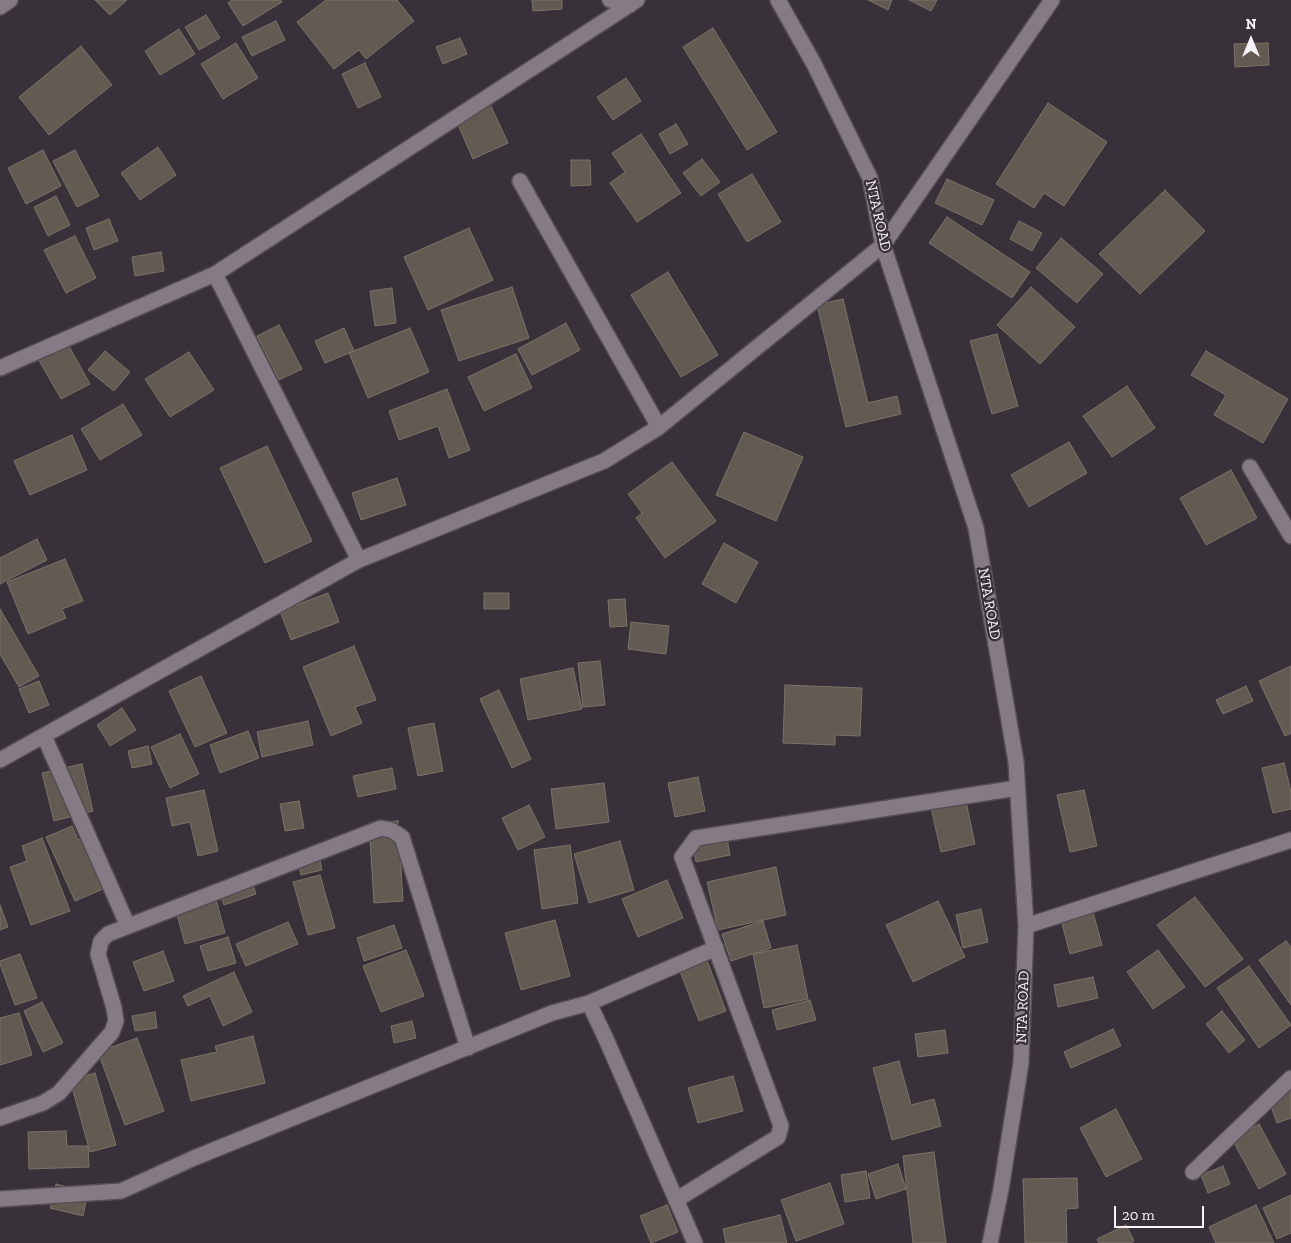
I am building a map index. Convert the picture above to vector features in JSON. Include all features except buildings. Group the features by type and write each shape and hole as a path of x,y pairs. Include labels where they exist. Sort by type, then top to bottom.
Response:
{"street":[{"path":"0,7 10,0"},
{"path":"610,0 633,2"},
{"name":"NTA ROAD","path":"778,0 814,64 870,178 884,245 976,528 1016,762 1026,926 1021,1063 1001,1189 990,1243"},
{"path":"0,760 359,560 604,461 659,427 884,245 1052,0"},
{"path":"0,368 215,274 633,2"},
{"path":"520,181 659,427"},
{"path":"215,274 359,560"},
{"path":"1250,467 1291,536"},
{"path":"44,736 128,926"},
{"path":"676,1200 778,1137 781,1126 682,857 696,838 1017,788"},
{"path":"0,1118 44,1103 59,1093 112,1032 116,1021 114,1008 98,954 101,941 108,934 381,828 390,830 402,837 468,1048"},
{"path":"1026,926 1291,840"},
{"path":"0,1199 121,1191 194,1158 552,1013 589,1003 716,948"},
{"path":"589,1003 695,1243"},
{"path":"1193,1172 1291,1078"}]}
